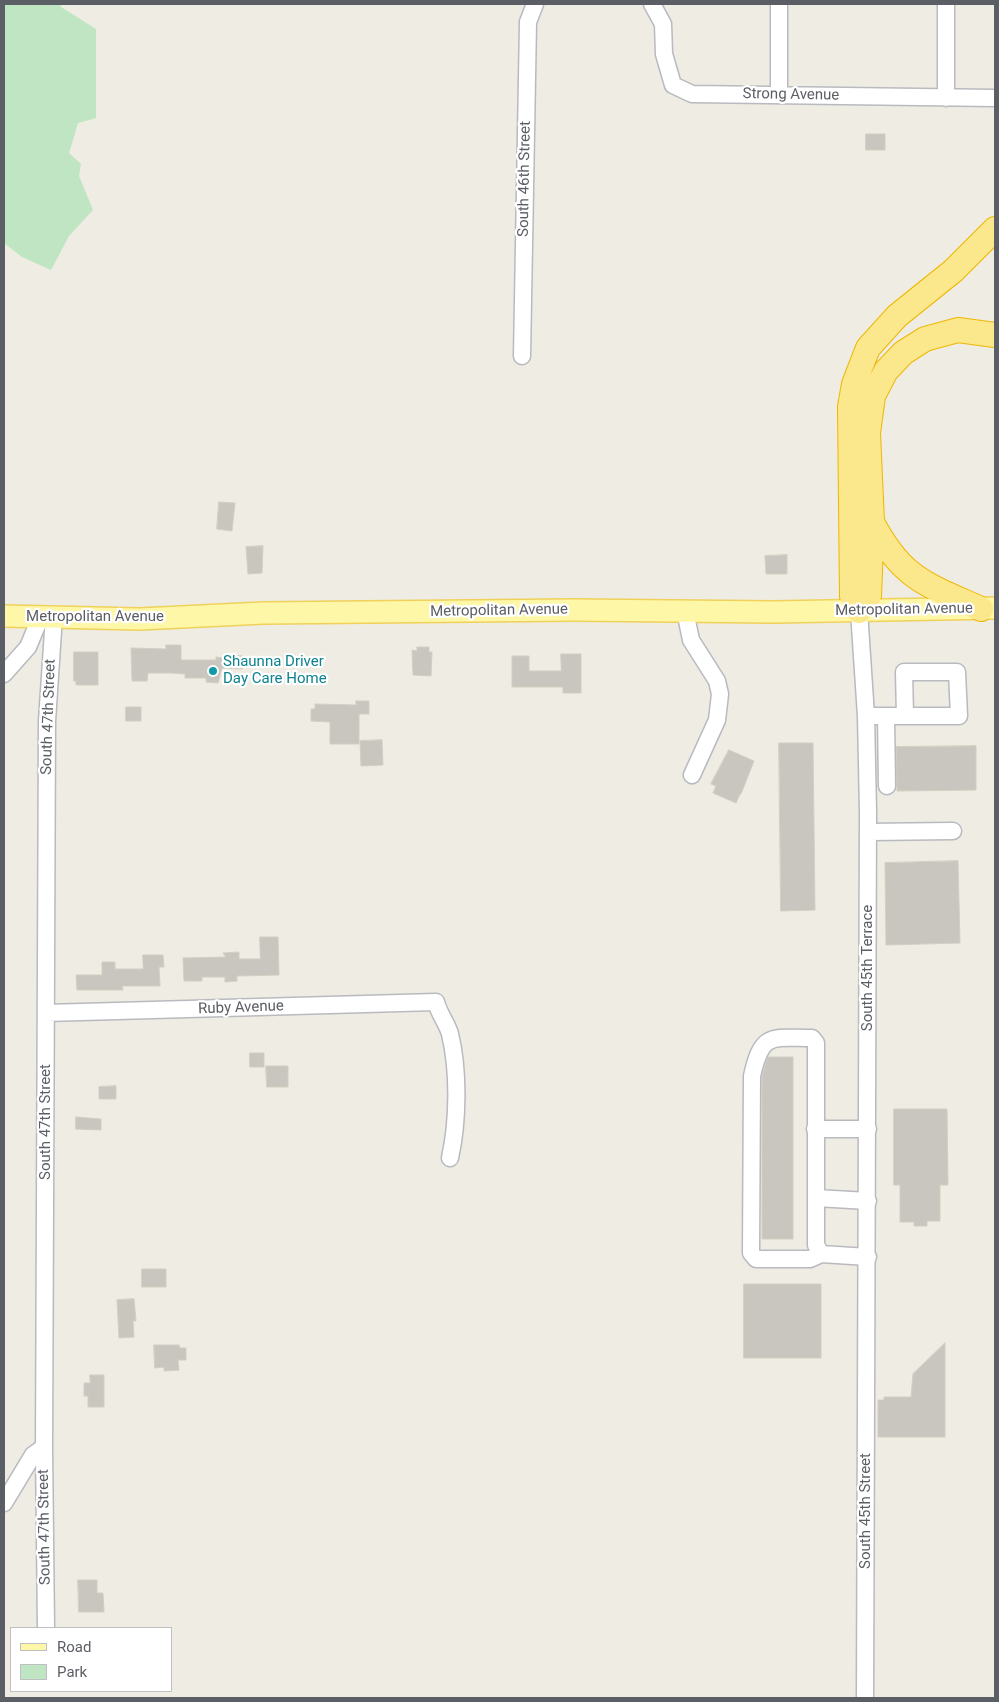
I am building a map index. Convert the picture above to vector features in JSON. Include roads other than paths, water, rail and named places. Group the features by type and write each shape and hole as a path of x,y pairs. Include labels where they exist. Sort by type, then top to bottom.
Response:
{"highway":[{"path":"859,612 852,596 850,407 854,384 868,348 898,316 953,271 995,230"},
{"path":"859,612 869,596 872,522 868,433 873,396 886,371 903,353 925,339 958,330 995,335"},
{"path":"872,522 886,548 903,568 927,585 988,609"}],"main road":[{"name":"Metropolitan Avenue","path":"4,616 140,619 282,613 859,612 988,609"}],"street":[{"name":"South 46th Street","path":"522,356 528,22 535,4"},
{"name":"Strong Avenue","path":"652,4 663,24 664,54 673,85 692,94 995,98"},
{"path":"779,4 779,94"},
{"path":"946,4 946,98"},
{"path":"684,612 692,640 718,680 720,694 717,720 692,775"},
{"name":"South 45th Terrace","path":"859,612 866,716 868,832 868,1324"},
{"path":"4,674 28,647 48,616"},
{"name":"South 47th Street","path":"46,1627 44,1447 48,616"},
{"path":"866,716 905,716"},
{"path":"886,716 887,786"},
{"path":"868,832 953,830"},
{"name":"Ruby Avenue","path":"46,1013 436,1002 447,1022 454,1050 456,1133 450,1158"},
{"path":"821,1254 816,1245 816,1043 812,1038 772,1038 764,1044 757,1056 752,1076 751,1253 756,1259 810,1259 821,1254 868,1257"},
{"path":"815,1129 868,1129"},
{"path":"816,1198 868,1201"},
{"name":"South 45th Street","path":"865,1698 868,1324"},
{"path":"4,1504 33,1455 44,1447"}],"place":[{"name":"Shaunna Driver Day Care Home","path":"213,671"}]}
